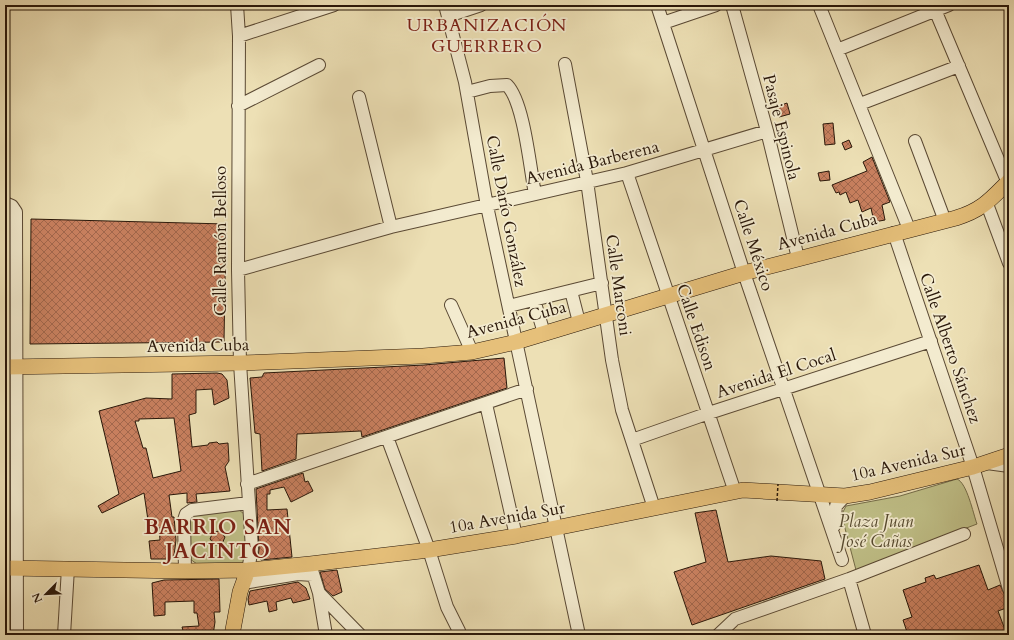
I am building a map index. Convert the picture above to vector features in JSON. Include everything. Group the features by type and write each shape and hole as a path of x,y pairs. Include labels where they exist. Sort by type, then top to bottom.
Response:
{"main road":[{"name":"Avenida Cuba","path":"11,367 240,363 423,356 472,352 516,342 744,272 969,214 987,204 1008,182"},
{"name":"10a Avenida Sur","path":"10,568 185,571 225,570 246,576 312,569 516,536 735,492 753,490 845,496 894,488 979,465 1009,455"},
{"path":"225,570 234,592 236,616"},
{"name":"Calle Ramón Belloso","path":"232,635 246,576"}],"street":[{"name":"Calle Ramón Belloso","path":"237,5 239,36 238,270 240,363 252,549 246,576"},
{"path":"239,36 319,8 334,5"},
{"path":"446,11 481,5"},
{"name":"Calle México","path":"657,5 744,272 835,533"},
{"path":"663,23 716,5"},
{"name":"Pasaje Espinola","path":"732,5 767,131 798,258"},
{"path":"818,5 860,104 909,229"},
{"path":"837,50 934,8 950,5"},
{"path":"934,8 1008,182"},
{"name":"Calle Darío González","path":"446,11 467,92 487,206 558,528 579,635"},
{"name":"Calle Marconi","path":"565,64 587,181 612,360 622,410 654,508"},
{"path":"238,106 319,65"},
{"path":"860,104 959,66"},
{"path":"467,92 490,86 507,84 512,90 518,105 535,194"},
{"path":"359,97 391,227"},
{"name":"Avenida Barberena","path":"238,270 391,227 627,173 767,131"},
{"path":"915,141 945,221"},
{"name":"Calle Edison","path":"627,173 667,296 709,412 735,492"},
{"path":"9,204 16,212 11,367 10,568 16,635"},
{"path":"987,204 1009,263"},
{"name":"Calle Alberto Sánchez","path":"894,233 931,341 979,465 1009,589"},
{"path":"509,306 602,283"},
{"path":"570,291 579,322"},
{"path":"534,300 544,333"},
{"path":"450,305 472,352"},
{"name":"Avenida El Cocal","path":"632,440 709,412 931,341"},
{"path":"247,484 527,389"},
{"path":"486,404 516,536"},
{"path":"387,437 429,550 447,607 459,631"},
{"path":"979,465 1009,466"},
{"path":"842,560 835,533 836,506 845,496"},
{"path":"185,571 184,520 186,514 194,510 248,503"},
{"path":"718,635 735,619 849,579 964,534"},
{"path":"64,635 68,568"},
{"path":"312,569 319,593 326,635"},
{"path":"849,579 865,635"},
{"path":"319,593 360,635"}],"path":[{"path":"777,501 778,484"}],"green space":[{"name":"Plaza Juan José Cañas","path":"957,479 961,482 967,492 977,524 856,570 842,517 846,506 900,496"},
{"path":"238,509 244,514 247,556 243,563 197,564 190,559 189,520 193,515"}],"building":[{"path":"787,103 790,114 779,117 776,107"},
{"path":"833,123 835,144 825,145 823,124"},
{"path":"849,140 852,147 845,150 842,143"},
{"path":"872,157 890,202 882,205 885,220 874,222 871,208 862,212 858,200 850,203 846,192 840,195 839,192 836,193 832,185 867,171 863,162"},
{"path":"829,171 830,180 820,181 818,173"},
{"path":"31,219 226,224 224,342 30,344"},
{"path":"504,358 507,388 362,437 361,431 297,434 296,459 262,471 260,434 255,433 250,378 262,377 264,373 424,365"},
{"path":"217,373 222,374 227,380 229,398 214,405 212,389 196,390 196,413 189,415 192,447 217,442 219,444 228,443 229,461 225,467 230,491 196,494 197,502 187,503 187,493 169,495 172,517 174,517 176,540 174,556 168,559 151,559 149,541 160,540 159,527 149,527 144,493 102,513 98,506 119,494 99,411 146,398 172,399 172,374","holes":["174,418 181,471 153,478 146,448 143,448 135,421 139,421 139,419"]},
{"path":"303,473 305,482 308,481 313,491 291,502 284,487 270,490 270,494 267,494 267,510 287,509 292,557 261,560 258,557 259,549 256,489"},
{"path":"716,510 728,562 771,556 821,561 825,579 692,625 674,572 706,562 695,513"},
{"path":"220,531 225,537 222,544 215,545 210,539 213,532"},
{"path":"979,565 988,590 1000,585 1005,595 1009,607 998,611 1007,635 908,635 903,620 912,617 903,590 926,582 925,578 934,575 936,579"},
{"path":"337,570 342,592 333,596 325,589 320,572"},
{"path":"219,579 220,612 214,612 215,622 213,635 184,634 182,627 199,626 197,613 194,613 194,601 165,602 165,615 154,616 152,583 164,580"},
{"path":"298,582 306,588 310,599 293,603 291,598 276,602 277,610 269,612 267,601 249,605 248,599 250,591"}],"district":[{"name":"URBANIZACIÓN GUERRERO","path":"487,35"},
{"name":"BARRIO SAN JACINTO","path":"218,539"}]}
